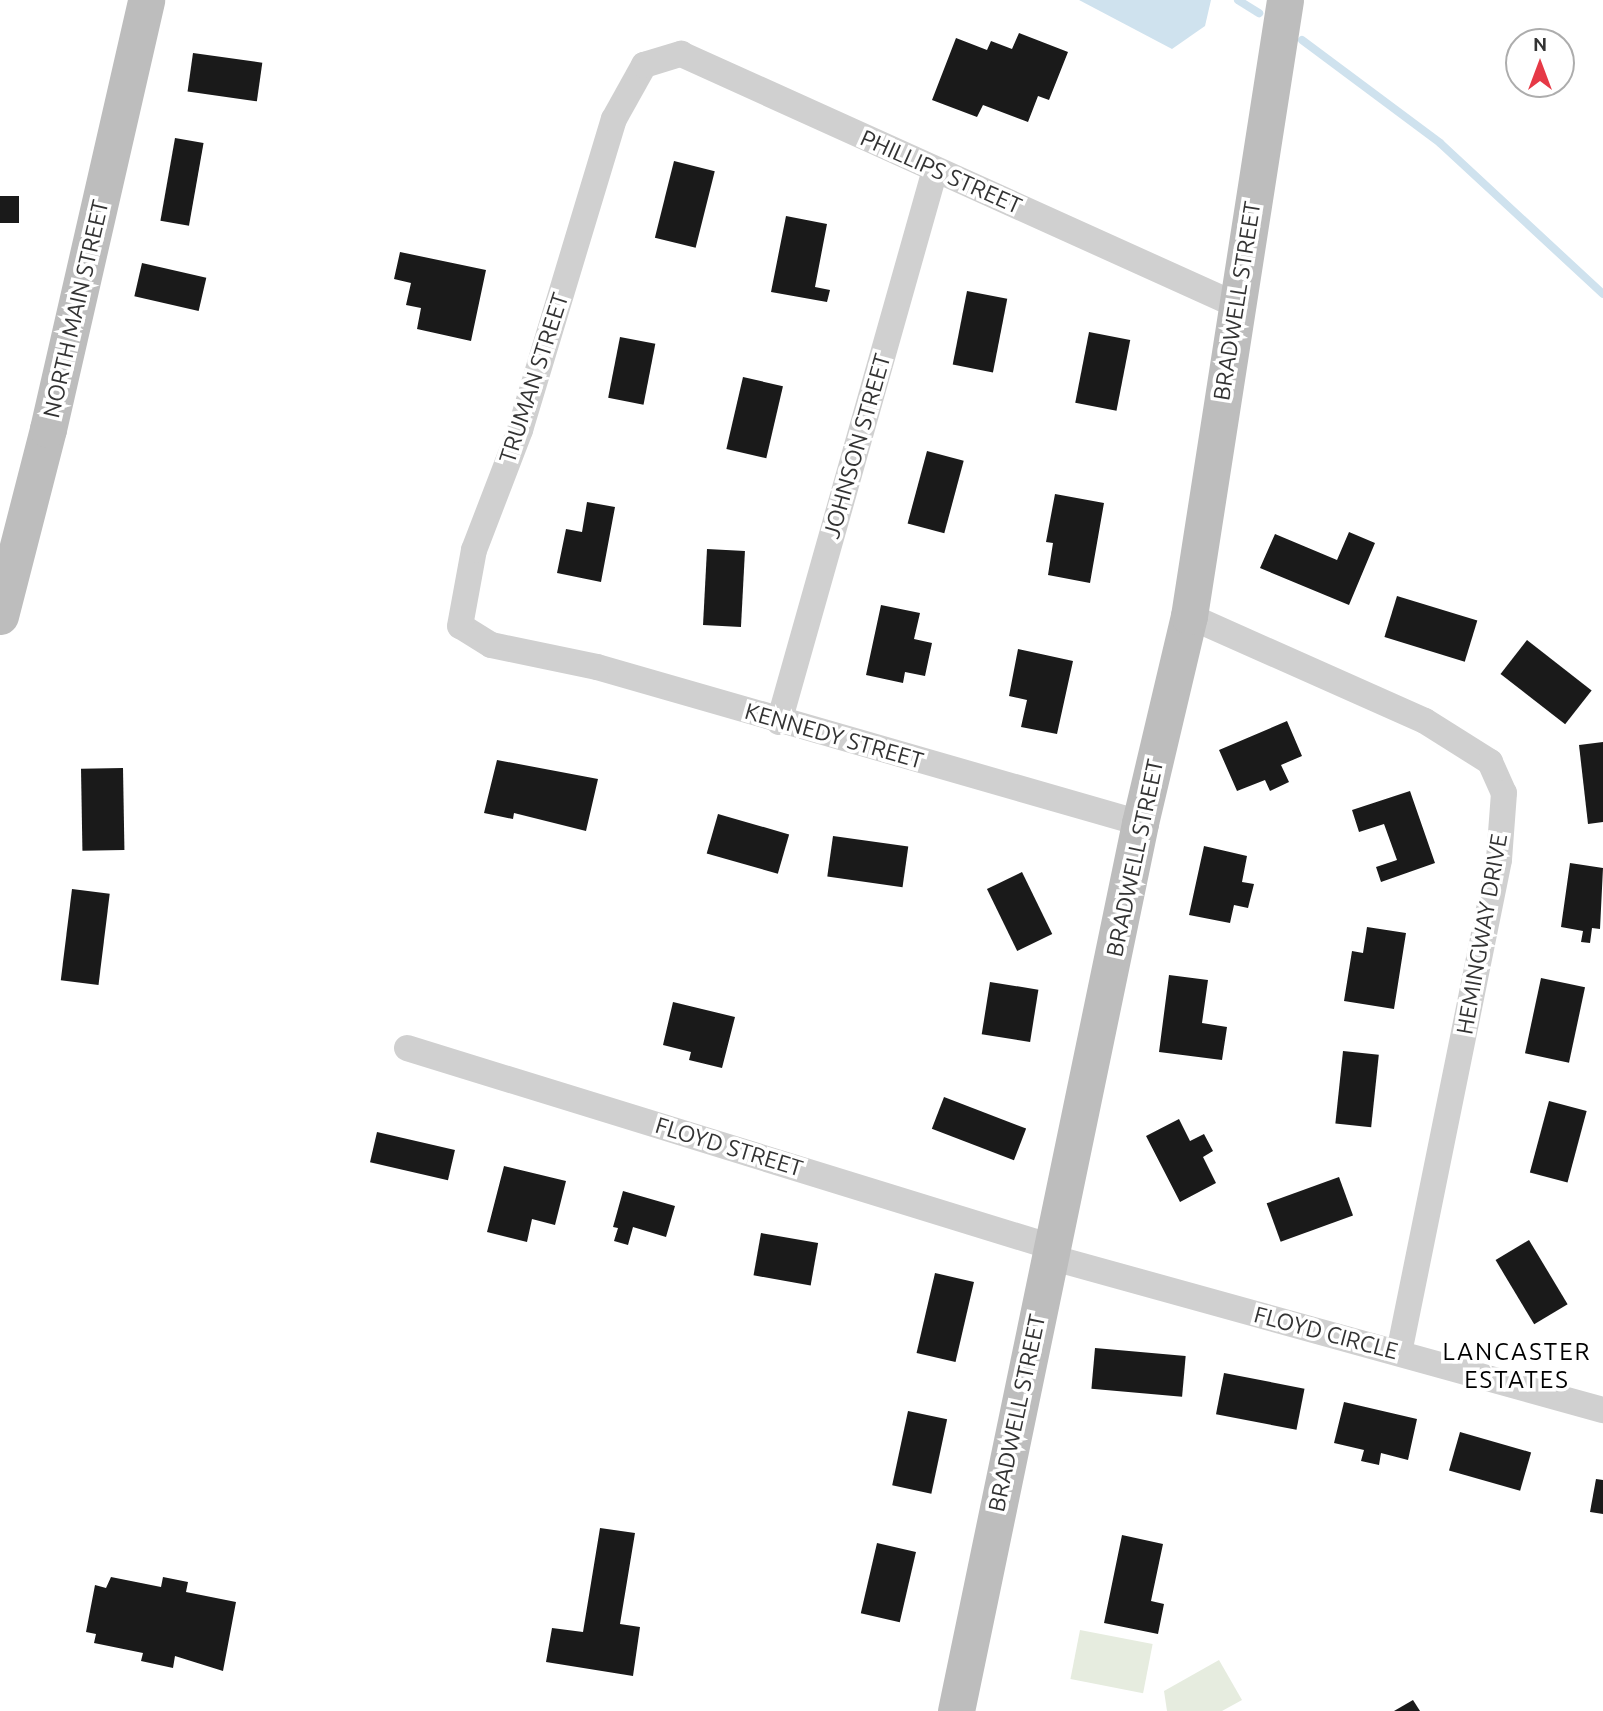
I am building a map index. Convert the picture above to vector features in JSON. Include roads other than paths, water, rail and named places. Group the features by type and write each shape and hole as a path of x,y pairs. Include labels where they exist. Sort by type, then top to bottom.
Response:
{"street":[{"name":"NORTH MAIN STREET","path":"0,616 48,429 146,0"},
{"name":"BRADWELL STREET","path":"956,1711 1140,823 1189,616 1285,0"},
{"name":"PHILLIPS STREET","path":"644,65 681,54 1236,305"},
{"name":"TRUMAN STREET","path":"526,653 491,645 460,626 474,550 520,430 614,119 644,65"},
{"name":"JOHNSON STREET","path":"779,722 935,170"},
{"name":"HEMINGWAY DRIVE","path":"1189,616 1425,721 1490,762 1504,793 1499,860 1399,1353"},
{"name":"KENNEDY STREET","path":"526,653 597,667 779,722 1140,823"},
{"name":"FLOYD STREET","path":"407,1048 1051,1252"},
{"name":"FLOYD CIRCLE","path":"1051,1252 1603,1410"}],"water":[{"path":"1079,0 1211,0 1205,26 1172,49"}],"waterway":[{"path":"1238,0 1259,13"},
{"path":"1302,40 1440,143 1603,294"}],"district":[{"name":"LANCASTER ESTATES","path":"1517,1366"}]}
